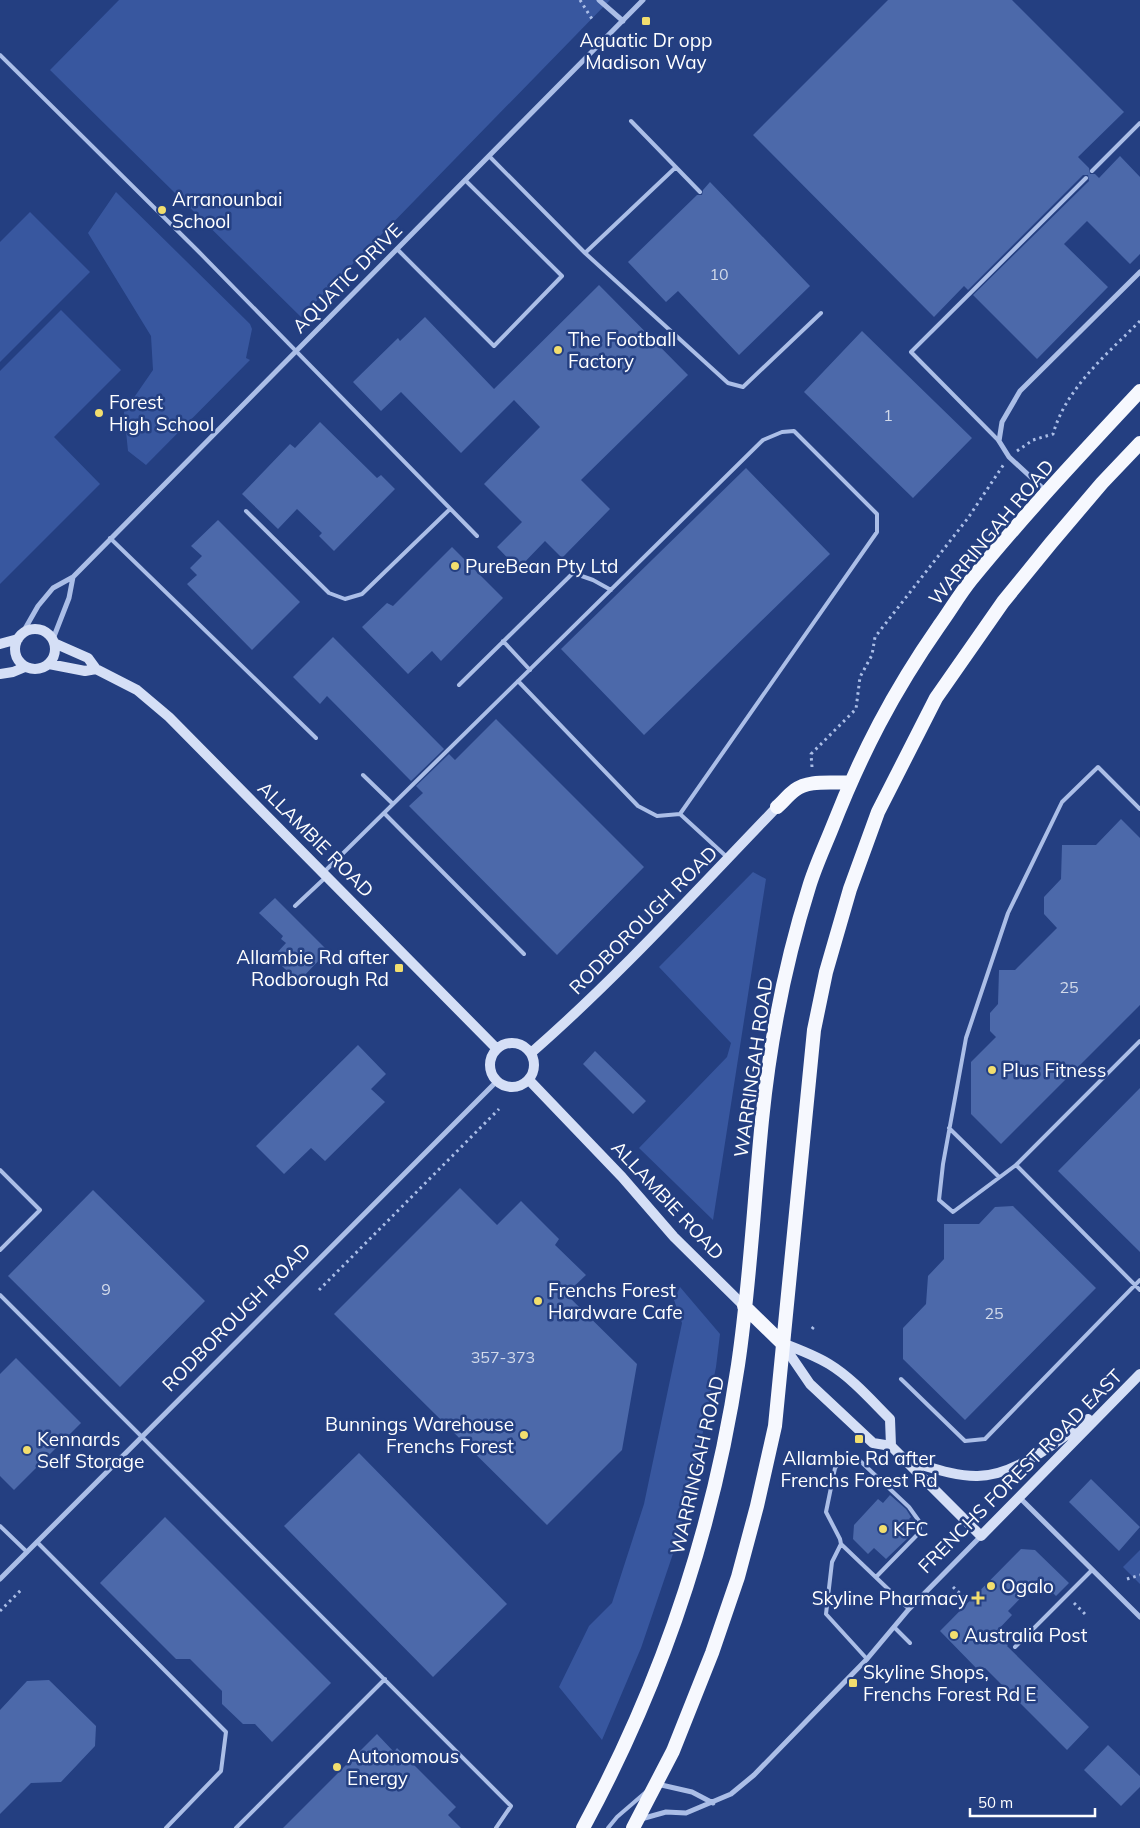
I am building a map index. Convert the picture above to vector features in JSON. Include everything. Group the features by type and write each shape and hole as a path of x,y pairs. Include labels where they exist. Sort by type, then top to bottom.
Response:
{"highway":[{"name":"WARRINGAH ROAD","path":"583,1828 618,1759 662,1658 685,1594 710,1510 739,1362 762,1116 778,1010 787,966 809,885 850,782 877,725 912,665 969,583 1047,492 1140,391"},
{"path":"635,1824 673,1751 712,1653 738,1577 757,1506 775,1426 814,1030 826,972 850,889 878,812 936,698 1003,602 1064,528 1140,443"},
{"path":"777,807 801,786 813,783 850,782"},
{"name":"ALLAMBIE ROAD","path":"744,1306 782,1343"}],"main road":[{"path":"0,644 20,636 27,630 40,629 46,632 54,641 55,654 49,664 37,670 25,667 16,657 15,651 20,636"},
{"name":"ALLAMBIE ROAD","path":"54,641 88,658 96,669 137,690 169,717 498,1049"},
{"name":"ALLAMBIE ROAD","path":"49,664 85,671 96,669"},
{"path":"0,674 13,672 25,667"},
{"name":"RODBOROUGH ROAD","path":"531,1054 562,1026 777,807"},
{"path":"509,1044 515,1044 527,1049 531,1054 534,1067 529,1080 517,1086 503,1085 497,1081 493,1075 491,1062 498,1049 509,1044"},
{"name":"ALLAMBIE ROAD","path":"529,1080 622,1177 674,1237 744,1306"},
{"name":"ALLAMBIE ROAD","path":"782,1343 809,1353 830,1364 863,1392 890,1419 891,1446"},
{"name":"ALLAMBIE ROAD","path":"782,1343 810,1384 873,1443 891,1446 907,1460 981,1536"},
{"name":"FRENCHS FOREST ROAD EAST","path":"981,1536 1140,1374"},
{"path":"907,1460 962,1475 996,1475 1031,1458 1112,1402"}],"street":[{"path":"599,0 623,21"},
{"name":"AQUATIC DRIVE","path":"20,636 38,606 53,588 73,577 643,0"},
{"path":"1047,492 1009,457 999,441 1002,422 1020,391 1140,272"},
{"path":"54,641 69,598 73,577"},
{"name":"RODBOROUGH ROAD","path":"0,1579 497,1081"},
{"path":"1019,1497 1140,1618"},
{"name":"FRENCHS FOREST ROAD EAST","path":"635,1824 660,1812 686,1813 713,1802 731,1794 754,1775 867,1659 909,1609 981,1536"},
{"path":"656,1784 692,1792 713,1802"}],"lane":[{"path":"0,55 197,250 477,536"},
{"path":"631,121 700,192"},
{"path":"1092,171 1140,123"},
{"path":"489,156 585,253 728,383 743,387 821,313"},
{"path":"585,253 676,167"},
{"path":"999,441 911,352 1086,178"},
{"path":"397,248 494,346 562,276 465,180"},
{"path":"295,906 393,804 763,440 782,432 794,431 877,514 877,532 680,814"},
{"path":"246,510 329,593 345,599 362,594 450,509"},
{"path":"110,538 316,738"},
{"path":"459,685 573,573 594,580 611,590"},
{"path":"504,641 530,670"},
{"path":"518,681 638,806 657,816 680,814 728,859"},
{"path":"1140,809 1098,767 1062,802 1005,922 966,1038 938,1200 953,1212 1016,1165 1140,1041"},
{"path":"363,774 393,804"},
{"path":"384,813 524,954"},
{"path":"949,1128 999,1177"},
{"path":"1016,1165 1140,1290"},
{"path":"0,1170 40,1210 0,1250"},
{"path":"901,1379 965,1441 985,1439 1140,1280"},
{"path":"0,1295 511,1806 496,1828"},
{"path":"876,1577 917,1535 920,1528 919,1521 909,1507 866,1466 858,1459 849,1457 841,1460 835,1468 826,1512 841,1544 909,1609"},
{"path":"0,1526 27,1552"},
{"path":"37,1542 226,1732 221,1771 166,1828"},
{"path":"841,1544 832,1562 826,1614 867,1659"},
{"path":"1015,1647 1092,1570"},
{"path":"894,1627 910,1643"},
{"path":"236,1828 385,1680"},
{"path":"608,1828 617,1817 656,1784"}],"path":[{"path":"580,0 592,19"},
{"path":"812,768 811,754 856,709 860,677 872,655 875,637 968,518 1009,457 1033,440 1053,434 1058,417 1078,385 1140,321"},
{"path":"319,1290 499,1109"},
{"path":"1126,1579 1140,1575"},
{"path":"953,1587 966,1599"},
{"path":"0,1611 21,1590"},
{"path":"1078,1599 1074,1603 1086,1615"}],"shaded area":[{"path":"119,0 610,0 301,317 50,70"},
{"path":"116,192 250,324 252,329 246,358 250,360 146,465 128,451 124,412 153,370 151,336 88,233"},
{"path":"30,212 90,272 0,362 0,242"},
{"path":"61,310 121,370 54,437 100,484 0,584 0,371"},
{"path":"753,872 766,879 713,1220 639,1148 727,1057 731,1043 659,967"},
{"path":"680,1287 720,1334 716,1367 698,1456 678,1539 641,1648 602,1740 559,1687 589,1626 612,1603 644,1504 682,1323 674,1300"},
{"path":"1140,1550 1140,1584 1123,1567"}],"building":[{"path":"888,0 1012,0 1124,112 1078,157 1089,168 1090,174 1095,174 1099,178 1120,156 1140,177 1140,254 1130,264 1087,221 1064,244 1108,287 1037,359 973,295 1089,181 1088,175 1083,175 968,290 964,286 934,317 753,135"},
{"path":"710,182 810,286 739,355 678,291 666,302 628,262 697,195 702,195 703,190"},
{"path":"599,285 688,375 581,480 610,509 562,558 545,541 518,569 497,547 522,522 484,484 540,427 514,400 461,453 401,392 381,411 353,382 398,338 400,341 425,317 494,389"},
{"path":"862,331 972,438 913,498 804,392"},
{"path":"320,422 377,478 381,475 395,489 334,551 319,536 322,533 297,509 278,529 242,494 290,444 295,448"},
{"path":"746,468 830,554 644,735 561,649"},
{"path":"218,520 300,602 252,650 187,584 197,575 190,568 202,556 191,546"},
{"path":"452,547 503,598 441,661 432,651 408,674 362,627 387,603 393,606"},
{"path":"333,637 444,749 411,781 327,696 320,704 293,677"},
{"path":"496,719 644,867 557,955 409,806 423,793 416,786 449,754 455,760"},
{"path":"1121,819 1140,838 1140,1005 1001,1144 971,1114 971,1062 996,1037 990,1031 990,1013 998,1004 999,970 1015,970 1057,928 1044,914 1044,897 1061,879 1062,845 1096,845"},
{"path":"275,898 328,951 298,982 273,957 286,943 281,939 283,936 259,913"},
{"path":"358,1045 386,1074 371,1089 385,1102 325,1161 311,1148 284,1174 256,1146"},
{"path":"595,1051 646,1101 633,1114 583,1064"},
{"path":"1140,1088 1140,1252 1058,1171"},
{"path":"460,1188 497,1225 521,1201 559,1239 555,1245 586,1275 566,1294 637,1364 622,1450 547,1525 334,1314"},
{"path":"93,1190 205,1301 120,1387 8,1276"},
{"path":"1013,1206 1096,1288 965,1420 903,1359 903,1328 926,1304 928,1276 944,1259 944,1224 979,1224 995,1207"},
{"name":"Kennards Self Storage","path":"16,1358 81,1423 14,1490 0,1476 0,1374"},
{"path":"359,1453 507,1604 433,1677 284,1526"},
{"path":"1091,1479 1140,1527 1119,1551 1069,1502"},
{"name":"KFC","path":"890,1495 906,1509 911,1517 909,1519 916,1525 909,1533 911,1535 886,1559 874,1548 868,1554 853,1539 854,1525 878,1499 883,1503"},
{"path":"165,1517 331,1683 272,1742 255,1724 243,1724 222,1704 222,1691 190,1659 176,1659 100,1583"},
{"path":"1021,1549 1035,1550 1069,1583 1056,1596 1039,1579 1008,1611 1012,1615 995,1633 1089,1727 1067,1750 985,1668 981,1673 940,1631"},
{"path":"49,1680 96,1726 95,1746 61,1782 31,1783 0,1814 0,1710 27,1681"},
{"path":"377,1734 394,1752 397,1748 456,1807 448,1815 461,1828 283,1828"},
{"path":"1108,1745 1140,1776 1140,1787 1121,1806 1084,1770"}],"place":[{"name":"Aquatic Dr opp Madison Way","path":"646,21"},
{"name":"Arranounbai School","path":"162,210"},
{"name":"The Football Factory","path":"558,350"},
{"name":"Forest High School","path":"99,413"},
{"name":"PureBean Pty Ltd","path":"455,566"},
{"name":"Allambie Rd after Rodborough Rd","path":"399,968"},
{"name":"Plus Fitness","path":"992,1070"},
{"name":"Frenchs Forest Hardware Cafe","path":"538,1301"},
{"name":"Bunnings Warehouse Frenchs Forest","path":"524,1435"},
{"name":"Allambie Rd after Frenchs Forest Rd","path":"859,1439"},
{"name":"Kennards Self Storage","path":"27,1450"},
{"name":"KFC","path":"883,1529"},
{"name":"Ogalo","path":"991,1586"},
{"name":"Skyline Pharmacy","path":"978,1598"},
{"name":"Australia Post","path":"954,1635"},
{"name":"Skyline Shops, Frenchs Forest Rd E","path":"853,1683"},
{"name":"Autonomous Energy","path":"337,1767"}]}
